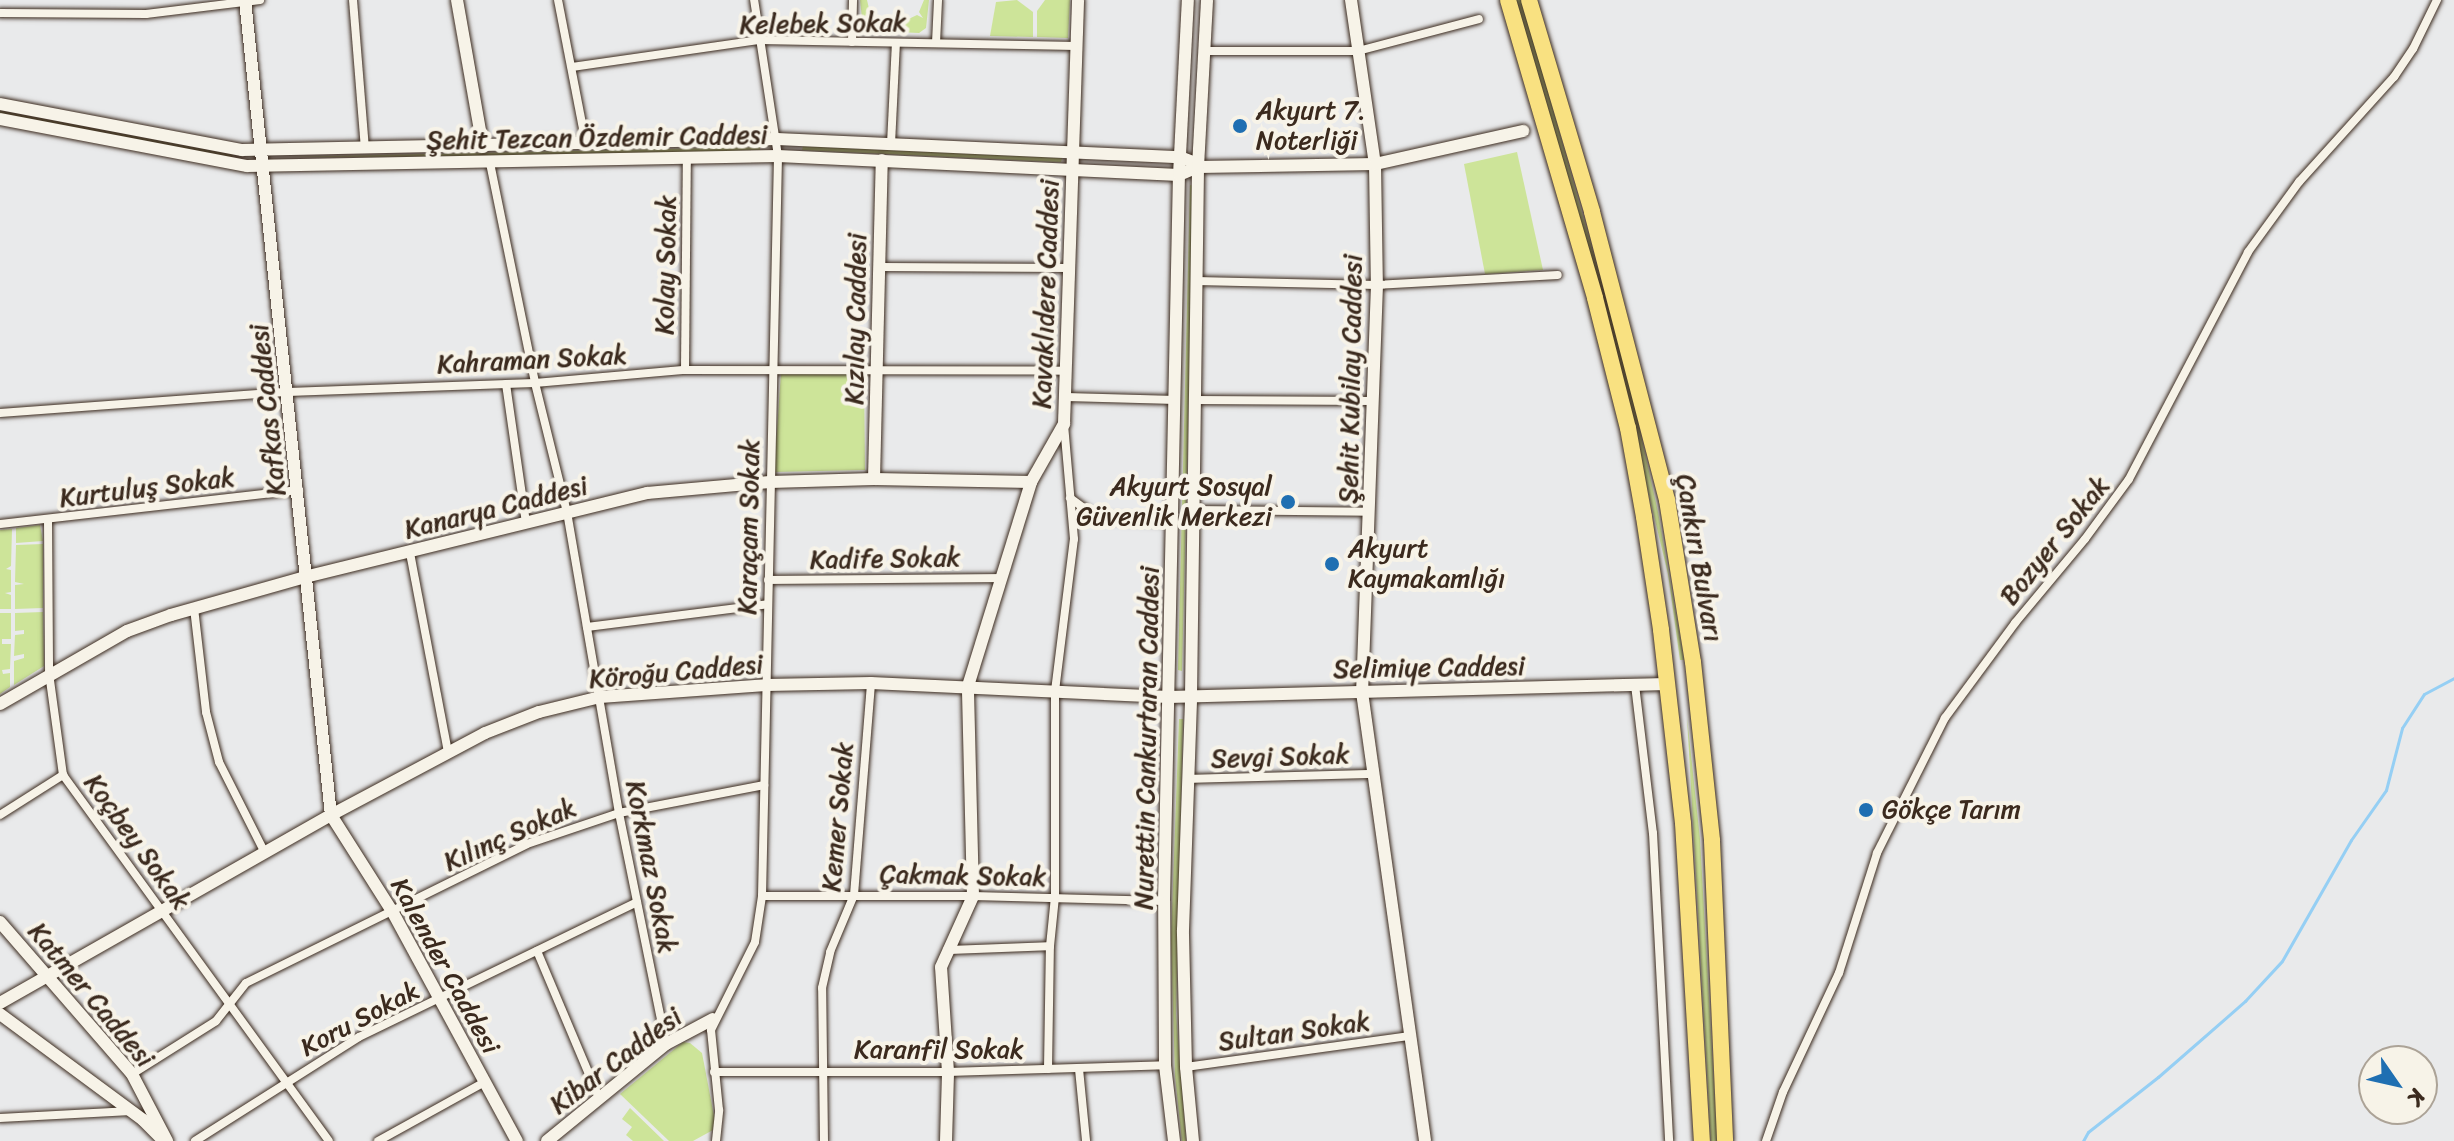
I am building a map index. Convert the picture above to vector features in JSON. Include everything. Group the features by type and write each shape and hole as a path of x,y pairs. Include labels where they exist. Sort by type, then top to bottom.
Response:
{"highway":[{"name":"Çankırı Bulvarı","path":"1508,0 1595,298 1628,428 1667,684 1691,912 1702,1141"},
{"name":"Çankırı Bulvarı","path":"1529,0 1647,418 1677,557 1693,662 1712,841 1725,1141"}],"street":[{"path":"0,13 146,14 260,0"},
{"path":"353,0 365,149"},
{"path":"558,0 586,144"},
{"name":"Karaçam Sokak","path":"716,1141 719,1110 710,1043 713,1019 755,942 762,896 778,156 754,0"},
{"path":"852,42 853,0"},
{"path":"936,43 938,0"},
{"name":"Kavaklıdere Caddesi","path":"946,1141 948,1072 941,977 947,950 973,896 968,686 1031,482 1064,424 1078,0"},
{"name":"Nurettin Cankurtaran Caddesi","path":"1174,1141 1165,1065 1164,901 1179,175 1188,0"},
{"name":"Nurettin Cankurtaran Caddesi","path":"1193,1141 1186,1067 1183,930 1191,696 1198,165 1207,0"},
{"name":"Şehit Kubilay Caddesi","path":"1351,0 1375,164 1377,285 1362,692 1425,1141"},
{"name":"Bozyer Sokak","path":"1766,1141 1788,1081 1839,973 1877,853 1945,718 2006,634 2129,479 2248,252 2299,182 2394,77 2413,49 2437,0"},
{"path":"460,1 483,147"},
{"name":"Kafkas Caddesi","path":"246,2 331,815"},
{"path":"1204,51 1358,51 1479,19"},
{"name":"Kelebek Sokak","path":"572,67 760,40 1076,46"},
{"path":"891,144 896,43"},
{"name":"Şehit Tezcan Özdemir Caddesi","path":"0,104 227,148 262,150 777,139 1180,157 1198,165"},
{"name":"Şehit Tezcan Özdemir Caddesi","path":"0,119 227,165 687,160 778,156 1179,175 1198,165"},
{"path":"1198,165 1375,164 1523,131"},
{"name":"Kolay Sokak","path":"685,370 687,160"},
{"name":"Kızılay Caddesi","path":"874,479 882,160"},
{"name":"Korkmaz Sokak","path":"490,163 535,383 567,512 619,813 666,1044"},
{"path":"879,267 1070,268"},
{"path":"1196,281 1377,285 1558,275"},
{"name":"Kahraman Sokak","path":"0,413 288,392 535,383 685,370 1068,371"},
{"path":"506,384 526,523"},
{"path":"1066,397 1176,400"},
{"path":"1194,400 1373,401"},
{"path":"1048,1069 1050,946 1055,897 1055,691 1074,539 1064,424"},
{"name":"Kanarya Caddesi","path":"0,704 49,673 127,631 194,608 567,512 681,488 770,482 874,479 1031,482"},
{"name":"Kurtuluş Sokak","path":"0,524 299,490"},
{"path":"1070,498 1098,518 1174,522"},
{"path":"1193,510 1370,512"},
{"name":"Koçbey Sokak","path":"48,520 49,673 63,775 231,1002 329,1141"},
{"path":"410,553 448,753"},
{"name":"Kadife Sokak","path":"768,580 1002,578"},
{"path":"587,627 768,604"},
{"path":"194,608 206,712 219,762 265,853"},
{"name":"Köroğu Caddesi","path":"0,1003 331,815 448,753 512,721 600,697 766,685 871,683 1191,696"},
{"name":"Kemer Sokak","path":"824,1141 824,975 854,895 871,683"},
{"name":"Selimiye Caddesi","path":"1191,696 1667,684"},
{"path":"1635,685 1653,833 1669,1141"},
{"name":"Sevgi Sokak","path":"1189,779 1373,774"},
{"path":"0,815 63,775"},
{"name":"Kılınç Sokak","path":"132,1074 216,1021 246,983 527,844 619,813 764,785"},
{"name":"Kalender Caddesi","path":"331,815 392,911 517,1141"},
{"name":"Çakmak Sokak","path":"762,896 1055,897 1164,901"},
{"name":"Koru Sokak","path":"195,1141 359,1037 637,902"},
{"name":"Katmer Caddesi","path":"0,922 48,973 132,1074 165,1141"},
{"path":"947,950 1050,946"},
{"path":"537,951 599,1098"},
{"path":"0,1014 132,1111 165,1141"},
{"name":"Kibar Caddesi","path":"547,1141 666,1044 713,1019"},
{"name":"Sultan Sokak","path":"1186,1067 1408,1036"},
{"name":"Karanfil Sokak","path":"714,1072 948,1072 1165,1065"},
{"path":"1079,1069 1086,1141"},
{"path":"378,1141 485,1082"},
{"path":"0,1118 132,1111"}],"green space":[{"path":"860,0 867,0 870,13 878,20 875,25 880,21 892,24 891,32 863,28"},
{"path":"924,0 929,0 926,28 919,33 898,32 898,24 917,15 923,18 919,12"},
{"path":"1017,0 1033,12 1033,37 990,36 996,2"},
{"path":"1045,0 1070,0 1068,38 1037,37 1037,11"},
{"path":"1515,0 1522,0 1627,373 1658,512 1684,660 1680,660 1668,574 1641,462"},
{"path":"0,111 233,155 232,158 0,114"},
{"path":"803,146 1062,158 1061,162 802,150"},
{"path":"760,147 760,150 588,156 287,157"},
{"path":"1517,152 1543,270 1485,274 1464,164"},
{"path":"1190,185 1194,186 1182,671 1178,670"},
{"path":"781,373 864,374 865,470 774,472"},
{"path":"40,525 43,541 16,543 16,528"},
{"path":"12,529 11,566 6,569 11,570 11,592 5,593 11,595 11,609 0,609 0,530"},
{"path":"43,544 43,608 15,609 15,585 24,584 15,582 16,545"},
{"path":"43,612 44,666 14,685 14,661 24,658 24,654 14,656 15,635 24,634 24,630 15,631 15,613"},
{"path":"0,613 11,613 11,639 2,639 2,644 11,644 10,669 2,670 3,674 10,673 10,687 0,694"},
{"path":"1687,717 1700,839 1717,1141 1711,1141"},
{"path":"1179,719 1183,719 1176,1014 1186,1141 1182,1141 1175,1076 1171,940"},
{"path":"683,1042 690,1043 702,1053 715,1121 713,1130 693,1141 669,1141 620,1094"},
{"path":"630,1108 664,1141 633,1141 626,1135 632,1127 622,1119"}],"waterway":[{"path":"2083,1141 2088,1132 2158,1077 2245,1001 2282,961 2351,840 2386,790 2402,728 2424,694 2454,678"}],"place":[{"name":"Akyurt 7. Noterliği","path":"1240,126"},
{"name":"Akyurt Sosyal Güvenlik Merkezi","path":"1288,502"},
{"name":"Akyurt Kaymakamlığı","path":"1332,564"},
{"name":"Gökçe Tarım","path":"1866,810"}]}
